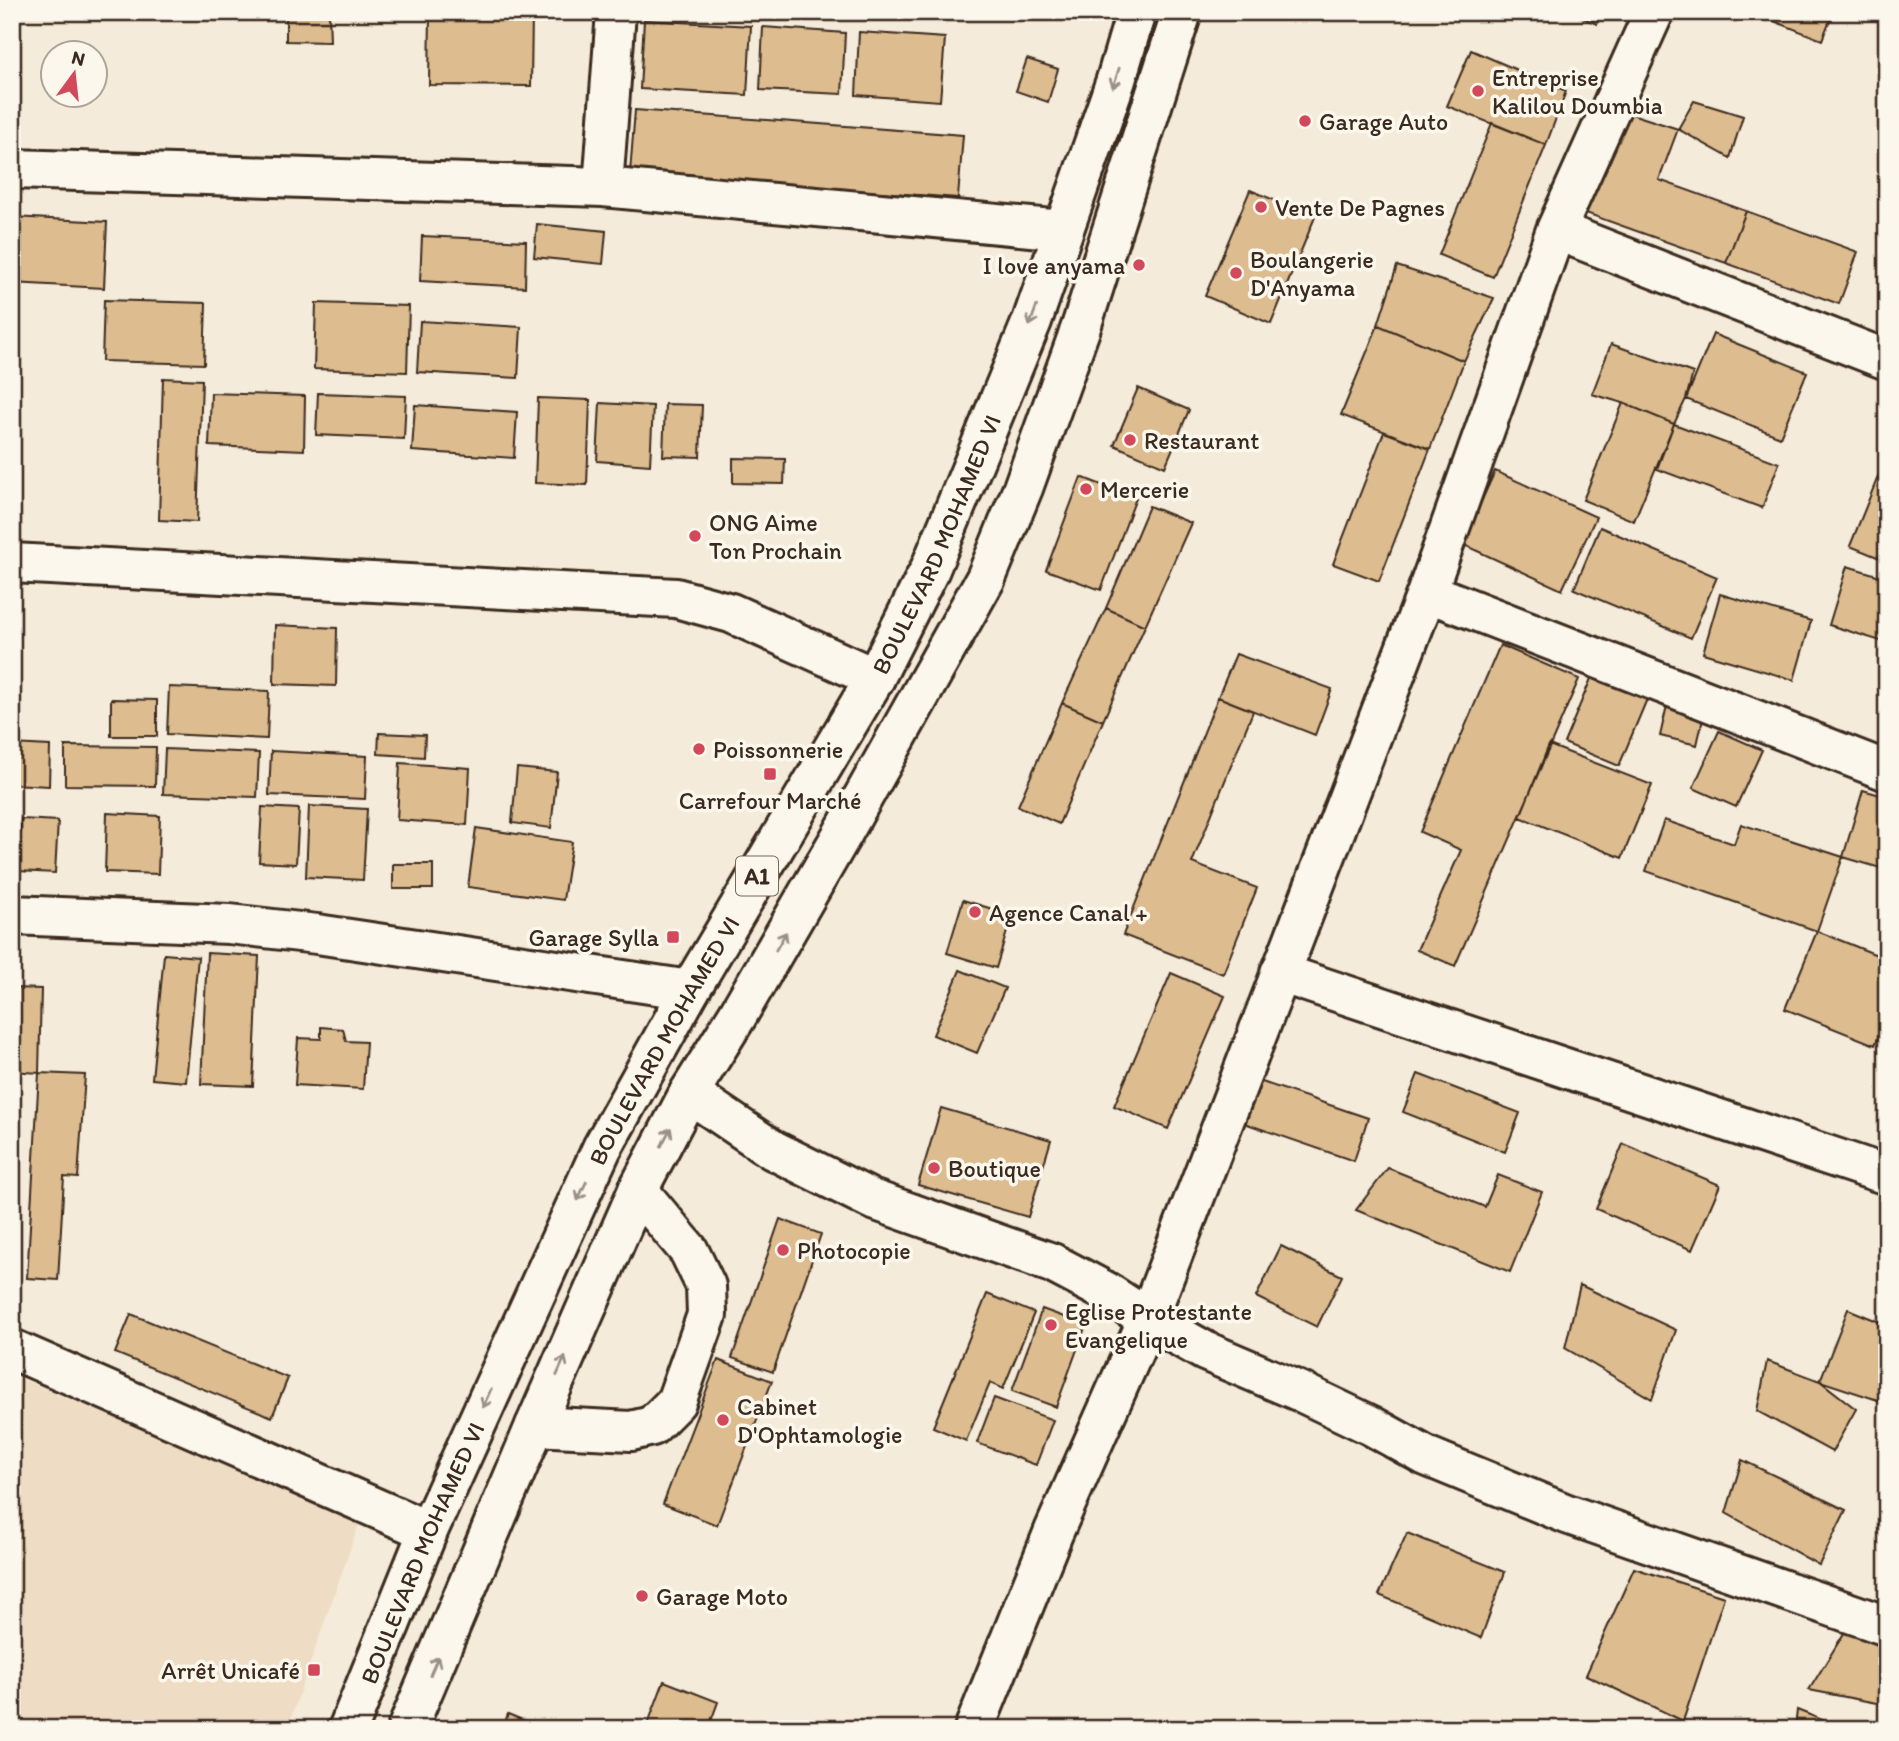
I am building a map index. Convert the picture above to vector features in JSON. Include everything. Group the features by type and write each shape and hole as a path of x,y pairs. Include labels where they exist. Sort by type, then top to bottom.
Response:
{"street":[{"path":"603,187 616,12"},
{"name":"BOULEVARD MOHAMED VI","path":"348,1729 428,1531 532,1298 603,1148 690,990 875,678 930,569 1032,321 1116,80 1136,12"},
{"name":"BOULEVARD MOHAMED VI","path":"407,1729 638,1191 689,1093 843,833 986,578 1023,488 1081,327 1182,12"},
{"path":"974,1729 1054,1531 1148,1319 1427,592 1556,230 1654,12"},
{"path":"12,169 603,187 1063,230"},
{"path":"1556,230 1887,360"},
{"path":"12,563 676,598 732,613 875,678"},
{"path":"1427,592 1887,771"},
{"path":"12,915 229,925 304,933 690,990"},
{"path":"1280,973 1887,1175"},
{"path":"689,1093 774,1150 871,1199 1052,1263 1105,1291 1205,1351 1370,1425 1426,1456 1567,1514 1887,1626"},
{"path":"535,1426 631,1431 652,1426 676,1402 708,1315 706,1286 689,1251 638,1191"},
{"path":"532,1298 581,1320"},
{"path":"12,1349 428,1531"}],"shaded area":[{"path":"12,1375 360,1521 287,1729 12,1729"}],"building":[{"path":"286,12 329,12 330,42 286,41"},
{"path":"430,12 532,12 531,86 429,85"},
{"path":"1570,12 1602,12 1597,24"},
{"path":"1751,12 1833,12 1822,40"},
{"path":"644,20 751,26 747,95 640,89"},
{"path":"763,27 845,33 842,94 760,90"},
{"path":"859,32 945,38 940,101 856,95"},
{"path":"1471,50 1566,91 1546,145 1447,106"},
{"path":"1027,59 1058,69 1048,102 1016,91"},
{"path":"1694,101 1743,116 1730,158 1678,129"},
{"path":"635,110 963,135 958,198 630,173"},
{"path":"1619,110 1678,129 1659,180 1746,211 1726,263 1583,212"},
{"path":"1492,123 1546,145 1493,277 1439,255"},
{"path":"1250,190 1315,217 1271,324 1205,296"},
{"path":"1746,211 1858,252 1839,304 1726,263"},
{"path":"12,217 107,222 104,288 12,283"},
{"path":"537,224 606,231 603,264 534,257"},
{"path":"422,236 526,241 525,287 420,281"},
{"path":"1397,266 1494,298 1464,361 1378,325"},
{"path":"104,300 206,303 204,364 102,361"},
{"path":"316,303 409,306 407,372 314,369"},
{"path":"420,321 521,327 518,378 417,372"},
{"path":"1378,325 1464,361 1430,449 1341,415"},
{"path":"1713,334 1807,372 1780,437 1686,399"},
{"path":"1611,344 1693,373 1686,399 1674,424 1623,403 1592,394"},
{"path":"163,378 202,380 197,522 159,520"},
{"path":"1138,388 1189,410 1165,467 1114,445"},
{"path":"211,393 305,396 304,450 209,446"},
{"path":"318,393 406,396 404,439 316,435"},
{"path":"538,398 590,400 587,485 535,483"},
{"path":"600,403 653,406 650,465 597,461"},
{"path":"1623,403 1674,424 1634,521 1583,500"},
{"path":"665,404 702,405 700,457 663,456"},
{"path":"415,405 517,412 514,458 412,451"},
{"path":"1674,424 1779,463 1762,508 1657,469"},
{"path":"1384,432 1430,449 1379,581 1333,564"},
{"path":"1887,457 1887,561 1850,546"},
{"path":"733,458 785,459 784,484 733,483"},
{"path":"1495,471 1596,517 1562,590 1462,544"},
{"path":"1081,477 1136,498 1101,590 1046,570"},
{"path":"1149,506 1191,523 1145,626 1106,608"},
{"path":"1600,527 1717,577 1691,638 1574,589"},
{"path":"1847,566 1887,578 1887,643 1829,625"},
{"path":"1720,594 1811,621 1794,680 1703,653"},
{"path":"1106,608 1145,626 1103,721 1062,703"},
{"path":"275,625 337,628 336,686 274,684"},
{"path":"1500,645 1579,679 1455,966 1417,950 1461,850 1420,832"},
{"path":"1236,654 1332,689 1315,735 1218,697"},
{"path":"1592,676 1647,699 1619,766 1564,743"},
{"path":"169,687 269,691 267,739 167,734"},
{"path":"1218,697 1253,711 1192,863 1257,888 1223,974 1123,935"},
{"path":"111,699 157,700 157,736 111,736"},
{"path":"1668,701 1705,710 1697,745 1660,736"},
{"path":"1062,703 1103,721 1059,824 1018,806"},
{"path":"1719,731 1762,750 1736,807 1693,788"},
{"path":"379,733 425,735 424,757 378,754"},
{"path":"12,744 50,746 49,786 12,784"},
{"path":"1549,745 1652,785 1622,858 1520,817"},
{"path":"65,746 156,747 155,786 65,785"},
{"path":"165,749 259,753 257,797 163,794"},
{"path":"271,751 367,756 365,799 269,795"},
{"path":"400,763 470,768 467,825 397,820"},
{"path":"517,768 557,772 551,828 512,823"},
{"path":"1863,790 1887,797 1887,870 1843,857"},
{"path":"309,806 367,809 363,880 306,877"},
{"path":"262,807 299,809 296,864 259,862"},
{"path":"107,813 160,816 158,874 105,872"},
{"path":"21,819 58,821 55,873 18,871"},
{"path":"1664,820 1734,844 1741,824 1843,857 1817,931 1646,871"},
{"path":"476,828 572,842 563,900 468,887"},
{"path":"393,864 433,864 433,889 393,889"},
{"path":"963,900 1012,915 996,968 947,953"},
{"path":"1817,931 1887,959 1887,1016 1875,1045 1785,1009"},
{"path":"207,953 259,956 253,1086 201,1084"},
{"path":"164,954 198,957 186,1082 152,1079"},
{"path":"960,970 1005,988 977,1053 933,1035"},
{"path":"1171,973 1225,996 1168,1129 1114,1106"},
{"path":"14,988 41,989 39,1073 12,1071"},
{"path":"321,1027 343,1029 346,1041 366,1042 363,1089 295,1085 298,1038 321,1039"},
{"path":"39,1073 85,1075 78,1178 64,1177 58,1280 27,1278"},
{"path":"1418,1074 1520,1113 1505,1152 1403,1112"},
{"path":"1259,1081 1368,1118 1354,1161 1244,1123"},
{"path":"941,1108 1051,1140 1028,1217 918,1185"},
{"path":"1623,1144 1720,1185 1692,1250 1596,1209"},
{"path":"1388,1168 1485,1207 1498,1175 1542,1192 1510,1272 1356,1210"},
{"path":"780,1219 821,1234 773,1372 732,1358"},
{"path":"1281,1246 1342,1276 1317,1327 1256,1297"},
{"path":"1580,1285 1676,1330 1652,1399 1565,1348"},
{"path":"987,1294 1034,1313 1003,1389 990,1383 966,1441 933,1427"},
{"path":"1042,1309 1086,1325 1056,1407 1012,1391"},
{"path":"1848,1309 1887,1325 1887,1403 1820,1381"},
{"path":"131,1314 288,1378 272,1417 115,1353"},
{"path":"718,1360 772,1381 717,1525 663,1504"},
{"path":"1767,1361 1820,1381 1856,1409 1832,1452 1757,1411"},
{"path":"994,1398 1053,1420 1036,1465 977,1443"},
{"path":"1742,1460 1846,1510 1819,1565 1726,1513"},
{"path":"1407,1533 1505,1572 1481,1638 1379,1595"},
{"path":"1634,1568 1724,1597 1683,1721 1586,1675"},
{"path":"1846,1630 1887,1645 1887,1705 1809,1690"},
{"path":"664,1681 718,1702 708,1729 646,1729"},
{"path":"1797,1710 1845,1729 1795,1729"},
{"path":"508,1714 544,1729 502,1729"}],"place":[{"name":"Entreprise Kalilou Doumbia","path":"1478,91"},
{"name":"Garage Auto","path":"1305,121"},
{"name":"Vente De Pagnes","path":"1261,207"},
{"name":"I love anyama","path":"1139,265"},
{"name":"Boulangerie D'Anyama","path":"1236,273"},
{"name":"Restaurant","path":"1130,440"},
{"name":"Mercerie","path":"1086,489"},
{"name":"ONG Aime Ton Prochain","path":"695,536"},
{"name":"Poissonnerie","path":"699,749"},
{"name":"Carrefour Marché","path":"770,774"},
{"name":"Agence Canal +","path":"975,912"},
{"name":"Garage Sylla","path":"673,937"},
{"name":"Boutique","path":"934,1168"},
{"name":"Photocopie","path":"783,1250"},
{"name":"Eglise Protestante Evangelique","path":"1051,1325"},
{"name":"Cabinet D'Ophtamologie","path":"723,1420"},
{"name":"Garage Moto","path":"642,1596"},
{"name":"Arrêt Unicafé","path":"314,1670"}]}
